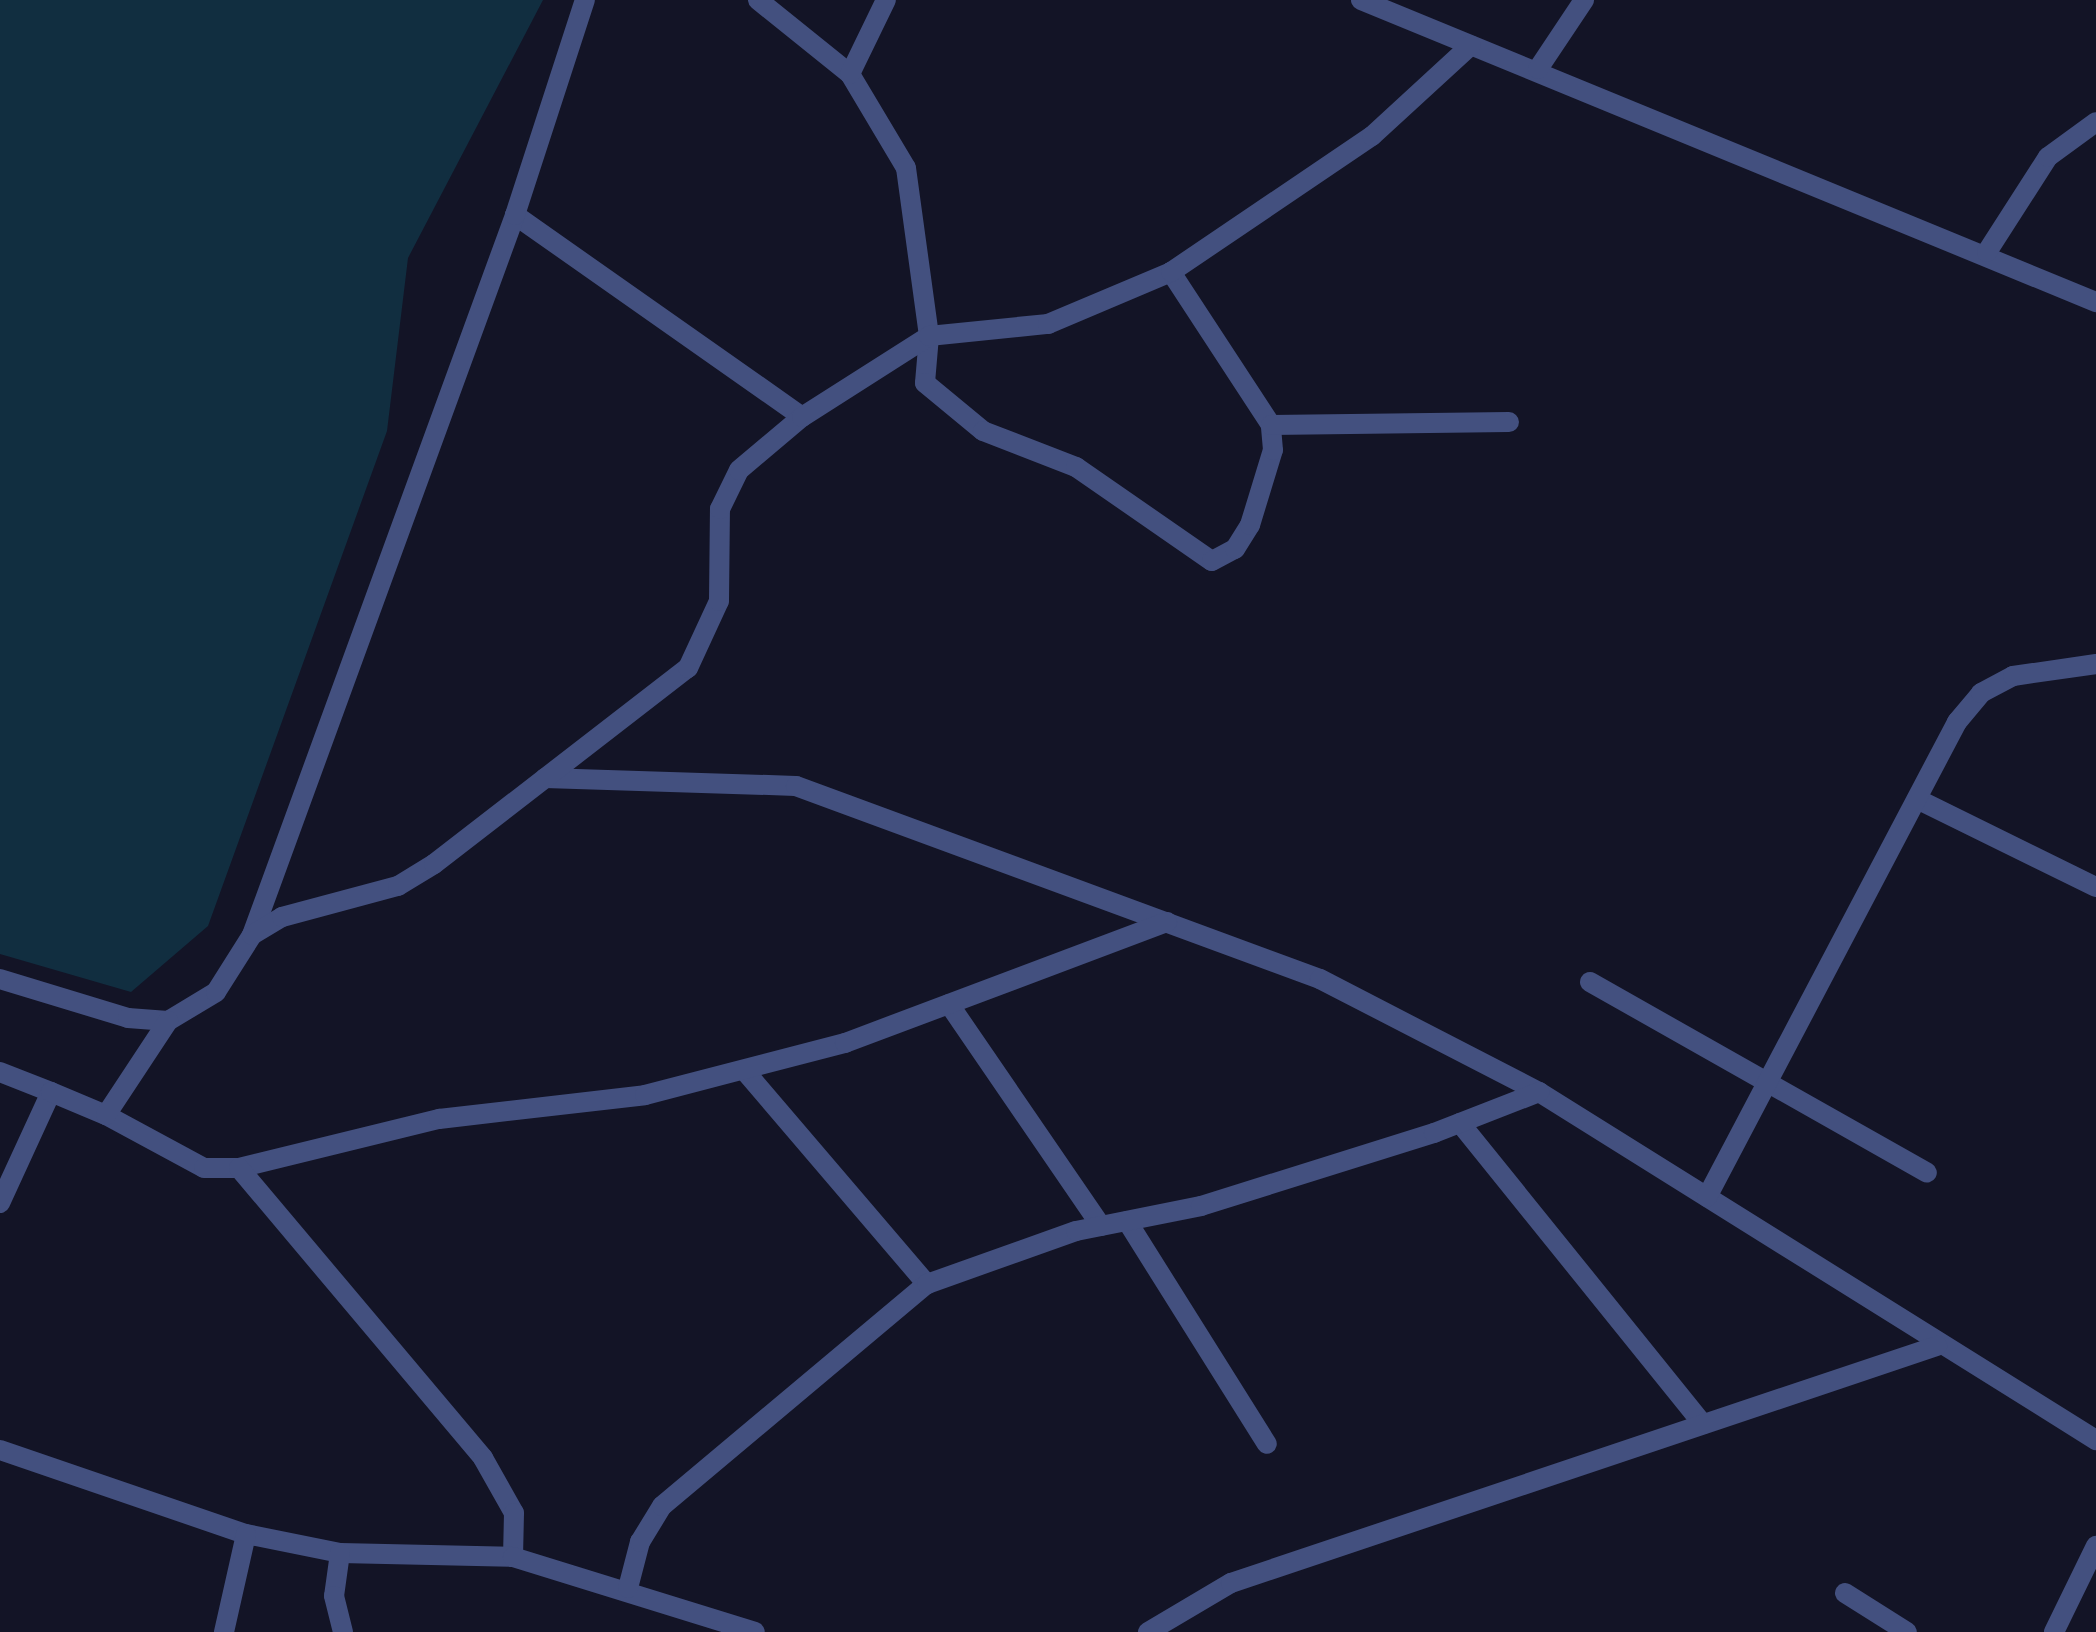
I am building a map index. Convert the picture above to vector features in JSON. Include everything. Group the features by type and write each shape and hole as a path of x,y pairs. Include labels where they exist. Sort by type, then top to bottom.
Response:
{"street":[{"path":"106,1115 168,1021 216,992 252,935 515,215 585,0"},
{"path":"758,0 850,74 906,168 929,336 925,383 944,403 982,431 1076,467 1212,560 1235,549 1250,526 1273,450 1271,425 1171,272"},
{"path":"850,74 886,0"},
{"path":"1361,0 1987,252 2096,302"},
{"path":"1538,69 1584,0"},
{"path":"252,935 282,918 398,886 688,668 719,601 720,509 739,470 802,417 929,336 1048,324 1171,272 1372,136 1471,45"},
{"path":"1987,252 2048,157 2096,122"},
{"path":"515,215 802,417"},
{"path":"1271,425 1509,422"},
{"path":"1707,1197 1917,799 1981,693 2013,676 2096,664"},
{"path":"545,778 796,786 1320,979 1539,1092 1937,1346 2096,1440"},
{"path":"1917,799 2096,887"},
{"path":"0,1072 106,1115 186,1160 239,1168 440,1120 645,1096 744,1070 950,1004 1166,922"},
{"path":"0,979 128,1018 168,1021"},
{"path":"1590,982 1927,1173"},
{"path":"950,1004 1101,1226"},
{"path":"744,1070 926,1284"},
{"path":"0,1203 51,1092"},
{"path":"628,1588 640,1542 662,1506 926,1284 1101,1226 1201,1206 1460,1123 1539,1092"},
{"path":"1460,1123 1703,1424"},
{"path":"239,1168 483,1458 514,1513 512,1557"},
{"path":"1128,1221 1267,1444"},
{"path":"1148,1632 1231,1583 1937,1346"},
{"path":"0,1450 246,1534 340,1553 512,1557 628,1588 755,1632"},
{"path":"224,1632 246,1534"},
{"path":"2054,1632 2096,1546"},
{"path":"340,1553 334,1596 343,1632"},
{"path":"1845,1593 1907,1632"}],"water":[{"path":"0,0 543,0 408,258 387,431 208,926 131,992 0,954"}]}
